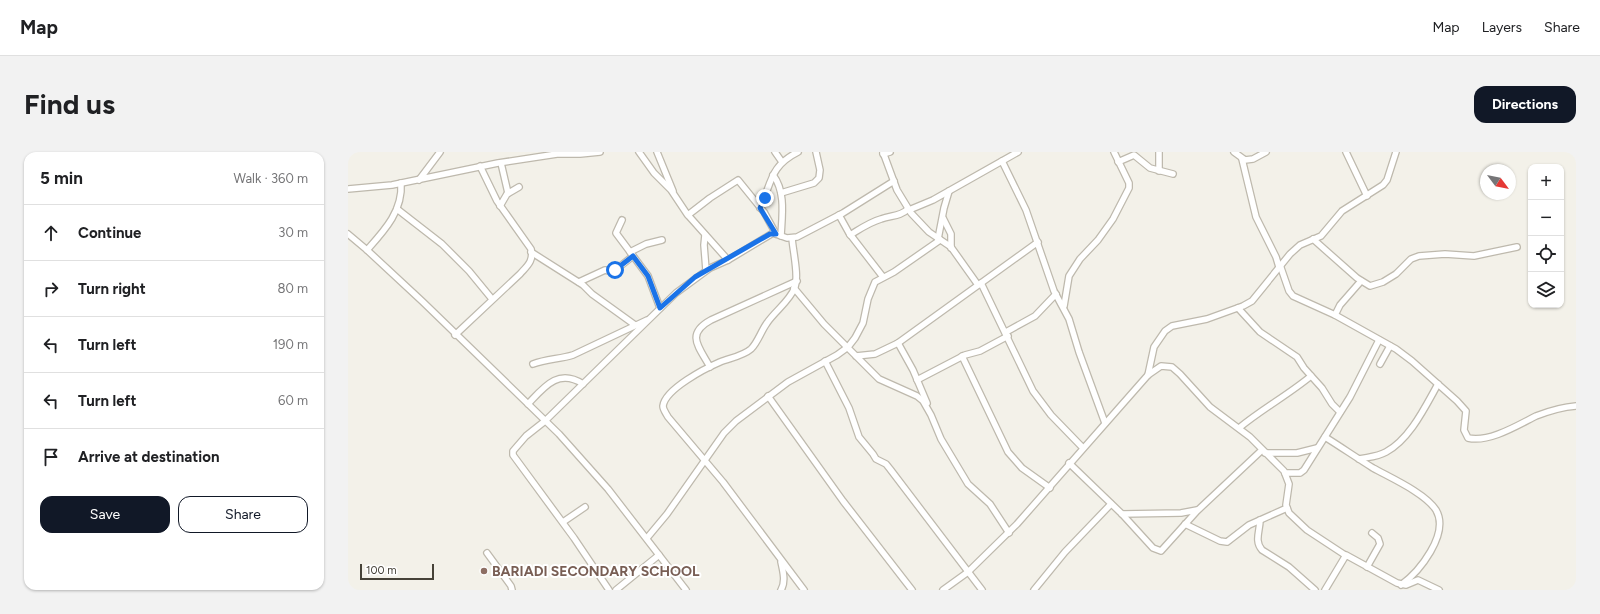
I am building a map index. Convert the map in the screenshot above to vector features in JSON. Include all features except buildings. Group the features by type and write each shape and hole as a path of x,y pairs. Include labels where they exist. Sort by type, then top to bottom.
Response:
{"street":[{"path":"419,180 440,152"},
{"path":"348,189 401,184 480,166 557,154 600,152"},
{"path":"639,152 654,173 674,193"},
{"path":"658,152 674,193 688,215 728,260"},
{"path":"775,152 782,162"},
{"path":"760,208 777,167 798,152"},
{"path":"781,193 814,183 819,178 820,174 816,152"},
{"path":"890,152 883,153 894,181 909,210 929,232 951,248 980,284 1007,334 1033,391 1051,415 1083,448"},
{"path":"850,235 872,222 886,217 902,214 949,191 1018,152"},
{"path":"1064,307 1069,276 1080,259 1098,240 1113,219 1129,188 1129,183 1114,152"},
{"path":"1159,152 1159,171"},
{"path":"1234,152 1242,159 1256,217 1276,257 1288,291 1293,296 1335,315 1380,340 1412,361 1464,408 1466,411 1465,435 1468,438 1475,439 1512,429 1553,410 1576,406"},
{"path":"1242,159 1253,159 1266,152"},
{"path":"1346,152 1367,196"},
{"path":"1148,375 1154,347 1164,331 1172,326 1207,319 1238,308 1252,301 1279,266 1300,245 1325,233 1345,208 1377,190 1387,180 1396,152"},
{"path":"1118,162 1134,154 1150,168 1173,174"},
{"path":"1002,162 1026,210 1056,294 1064,307 1105,423"},
{"path":"501,163 508,193"},
{"path":"480,166 500,206 532,252 579,282 635,325"},
{"path":"773,175 778,182 781,193 779,235"},
{"path":"688,215 737,180 760,208 779,235"},
{"path":"609,590 513,452 526,436 545,421 660,308 676,293 706,270 728,260 770,234 792,238 839,215 894,181"},
{"path":"367,250 393,219 401,198 401,184"},
{"path":"500,206 508,193 519,187"},
{"path":"939,240 939,227 943,218 949,191"},
{"path":"397,209 442,244 469,271 492,299"},
{"path":"839,215 850,235 883,277"},
{"path":"943,218 951,234 951,248"},
{"path":"622,220 616,233 648,276 660,308"},
{"path":"348,234 367,250 545,421 608,490 647,538 686,590"},
{"path":"705,235 704,245 706,270"},
{"path":"792,238 797,281 790,296 766,323 750,350 710,367 683,383 668,396 663,405 668,417 704,459 804,590"},
{"path":"1313,239 1361,281 1370,286 1382,282 1396,274 1411,259 1419,256 1445,254 1474,256 1517,247"},
{"path":"579,282 605,270 613,272 631,254 646,244 662,240"},
{"path":"647,538 724,433 768,396 803,372 848,347 863,323 871,290 876,282 894,272 939,240"},
{"path":"856,356 874,354 898,343 1038,242"},
{"path":"455,335 529,264 533,256 532,252"},
{"path":"588,290 591,276"},
{"path":"710,367 697,343 696,335 699,328 711,320 797,281"},
{"path":"1335,315 1340,305 1361,281"},
{"path":"794,288 810,308 879,380 917,396 931,415"},
{"path":"917,380 962,356 980,351 1035,316 1056,294"},
{"path":"1238,308 1260,332 1292,353 1340,412"},
{"path":"532,364 544,360 564,358 573,355 635,325 649,320"},
{"path":"1285,473 1300,473 1304,470 1340,412 1380,340"},
{"path":"898,343 917,380 941,439 968,484 990,504 1009,533"},
{"path":"1380,364 1390,346"},
{"path":"962,356 1008,452 1022,468 1050,488"},
{"path":"825,361 849,408 862,443 876,459 886,464 982,590"},
{"path":"944,590 968,572 1009,533 1148,375 1161,366 1172,367 1210,407 1239,428 1285,473 1289,484 1286,496 1289,513 1308,530 1345,555 1401,585 1406,585 1418,580 1439,590"},
{"path":"1239,428 1260,411 1294,390 1311,376"},
{"path":"528,404 551,382 565,378 576,380 583,384"},
{"path":"1359,459 1377,456 1396,445 1406,434 1438,384"},
{"path":"768,396 844,501 912,590"},
{"path":"1325,437 1419,495 1430,504 1438,515 1439,534 1435,544 1416,570 1401,585"},
{"path":"1069,464 1122,514 1158,551 1161,551 1198,510 1264,451 1296,452 1317,448"},
{"path":"1034,590 1065,552 1111,504"},
{"path":"563,522 585,507"},
{"path":"1185,524 1220,541 1227,542 1249,525 1288,508"},
{"path":"1122,514 1182,513 1198,510"},
{"path":"1260,520 1257,541 1258,546 1289,567 1315,590"},
{"path":"1367,567 1380,544 1378,538 1372,533"},
{"path":"487,553 511,586 512,590"},
{"path":"616,590 659,555"},
{"path":"1325,590 1345,555"},
{"path":"781,560 784,577 781,590"}],"place":[{"name":"BARIADI SECONDARY SCHOOL","path":"484,571"}],"route":[{"path":"615,270 633,256 648,276 660,308 695,277 748,249 770,234 776,234 771,223 760,208 765,198"}]}
